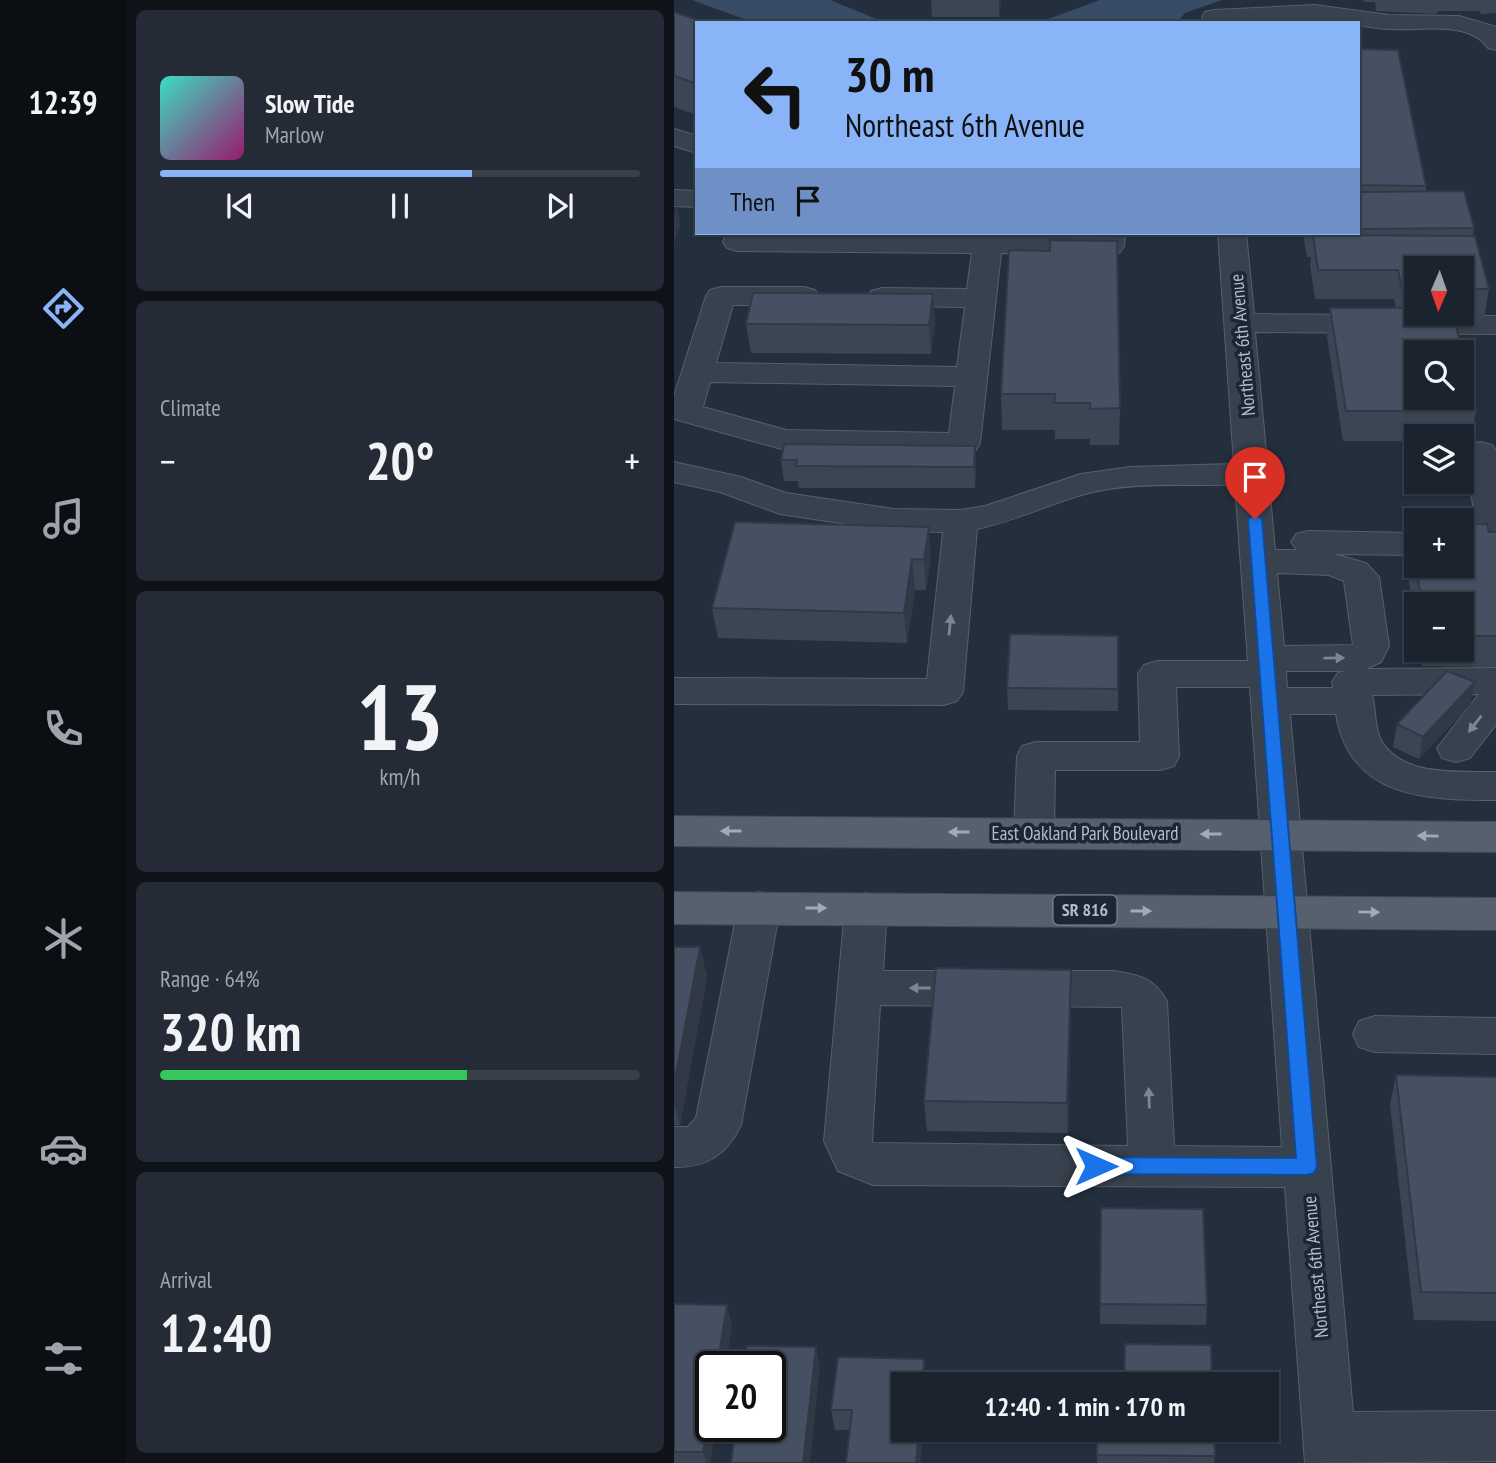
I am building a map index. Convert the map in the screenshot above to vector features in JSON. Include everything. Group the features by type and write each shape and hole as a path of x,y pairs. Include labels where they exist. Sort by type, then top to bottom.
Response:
{"main road":[{"name":"East Oakland Park Boulevard","path":"674,831 1496,837"},
{"name":"SR 816","path":"674,908 1496,914"}],"street":[{"path":"1214,13 1275,16 1315,12 1389,22 1459,23 1483,30 1496,43"},
{"path":"674,137 695,144"},
{"path":"674,198 695,199"},
{"path":"987,245 964,443 785,440 680,412 697,372 738,237 1110,246 1111,235"},
{"name":"Northeast 6th Avenue","path":"1232,235 1330,1450"},
{"path":"721,296 980,298"},
{"path":"1241,323 1496,325"},
{"path":"697,372 971,377"},
{"path":"1474,541 1495,532 1480,452"},
{"path":"674,472 729,484 780,503 894,520 961,521 992,515 1081,484 1130,477 1252,474"},
{"path":"674,691 944,692 961,521"},
{"path":"1257,551 1404,545"},
{"path":"1257,551 1356,571 1361,577 1371,646 1368,653 1360,658 1267,678"},
{"path":"1034,833 1036,756 1160,757 1157,674 1267,678 1353,691 1440,681 1496,681"},
{"path":"1440,681 1395,737 1385,769 1442,765 1496,786"},
{"path":"1353,691 1363,744 1395,737"},
{"path":"1442,765 1490,704 1496,702"},
{"path":"674,1147 687,1147 707,1141 718,1125 759,908"},
{"path":"866,909 847,1141 855,1157 873,1165 1307,1167"},
{"path":"859,988 1114,988 1135,992 1145,1002 1152,1166"},
{"path":"1375,1034 1496,1036"},
{"path":"1330,1450 1496,1436"}],"water":[{"path":"692,0 830,0 879,20 889,21 750,21"},
{"path":"1100,0 1222,0 1185,13 1179,21 1033,21 1048,19"}],"building":[{"path":"674,12 700,21 695,21 695,83 674,76"},
{"path":"1360,49 1398,50 1426,186 1360,185"},
{"path":"1464,191 1474,228 1360,229 1360,192"},
{"path":"1313,235 1475,236 1489,289 1474,289 1474,256 1404,256 1404,289 1398,270 1318,270"},
{"path":"1050,240 1117,241 1120,408 1090,409 1090,403 1054,403 1055,394 1001,394 1009,250 1050,251"},
{"path":"753,293 933,294 929,325 746,324"},
{"path":"1330,308 1404,308 1404,326 1456,326 1459,340 1404,340 1404,410 1474,410 1474,402 1476,411 1346,411"},
{"path":"784,444 975,446 974,467 796,466 797,460 781,460"},
{"path":"735,522 929,527 924,560 912,559 904,613 712,608"},
{"path":"1474,524 1487,524 1489,532 1497,532 1497,636 1474,636 1474,592 1420,592 1418,578 1474,578"},
{"path":"1010,634 1118,636 1118,689 1007,688"},
{"path":"1447,671 1475,682 1423,737 1397,724"},
{"path":"674,947 700,947 674,1085"},
{"path":"936,968 1071,970 1067,1103 924,1101"},
{"path":"1396,1075 1497,1077 1497,1293 1421,1292"},
{"path":"1101,1208 1203,1209 1207,1305 1100,1304"},
{"path":"674,1304 727,1305 720,1351 695,1351 695,1442 705,1442 703,1452 674,1452"},
{"path":"1125,1344 1211,1345 1212,1372 1124,1372"},
{"path":"747,1346 816,1347 803,1463 731,1463 734,1442 786,1442 786,1351 746,1351"},
{"path":"838,1357 924,1359 923,1372 891,1372 891,1442 918,1442 916,1463 846,1463 852,1410 831,1410"},
{"path":"1097,1442 1214,1442 1215,1456 1097,1455"}],"route":[{"path":"1096,1166 1307,1167 1255,519"}]}
